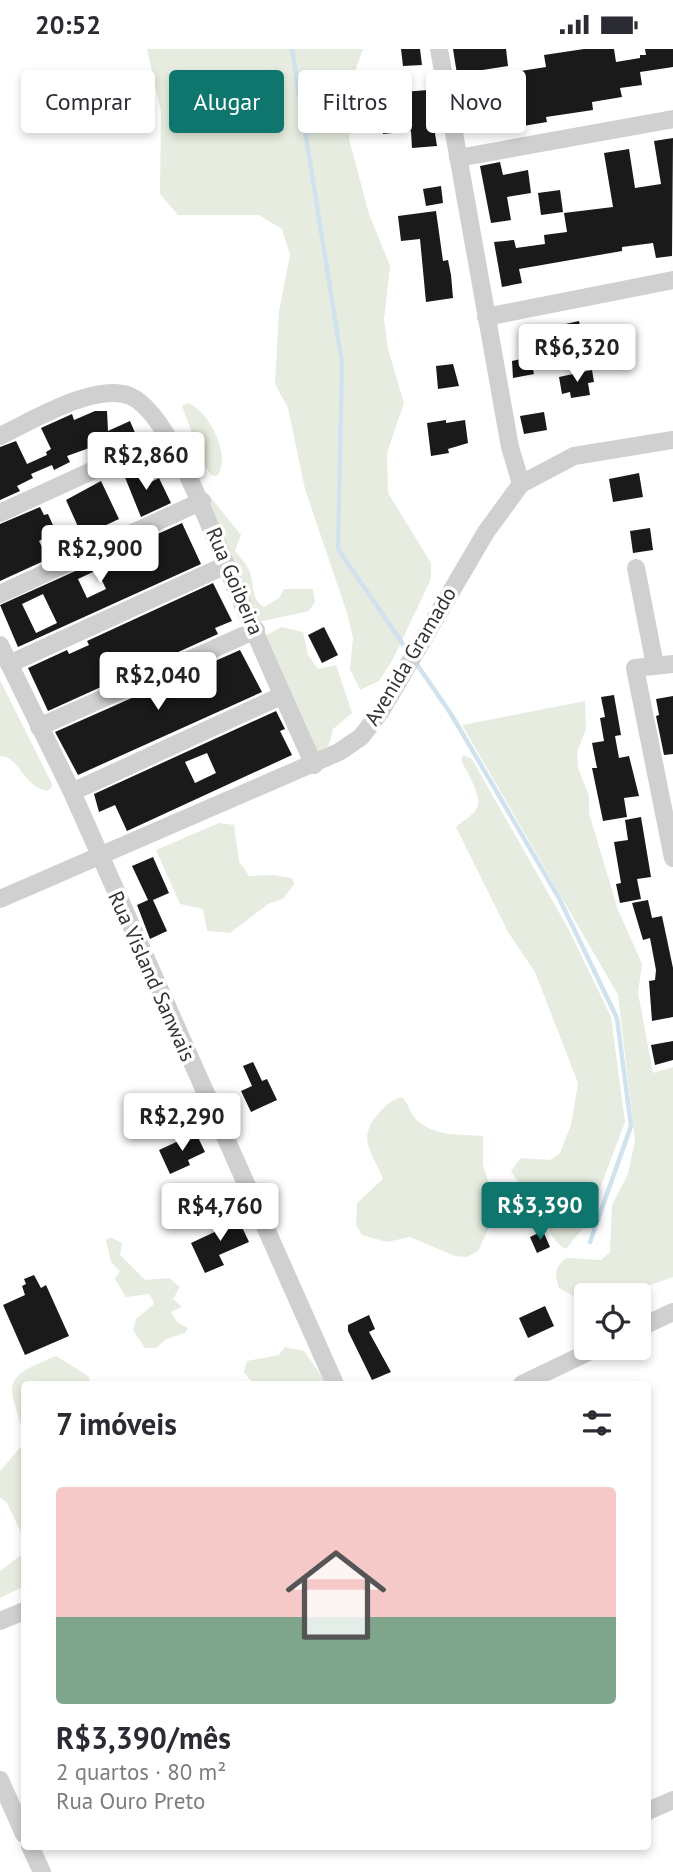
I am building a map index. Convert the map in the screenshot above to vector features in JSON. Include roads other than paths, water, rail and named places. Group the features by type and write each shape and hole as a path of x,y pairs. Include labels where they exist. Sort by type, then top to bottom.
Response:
{"street":[{"path":"439,49 509,447 521,484"},
{"path":"458,158 673,119"},
{"path":"486,317 673,280"},
{"name":"Rua Goibeira","path":"0,436 88,396 116,394 142,403 166,436 202,501 226,565 314,765"},
{"path":"0,513 166,436"},
{"name":"Avenida Gramado","path":"0,899 314,765 361,737 381,711 486,532 521,484 574,456 673,440"},
{"path":"0,594 202,501"},
{"path":"9,664 226,565"},
{"path":"636,568 664,665 635,668 673,858"},
{"path":"39,727 256,630"},
{"name":"Rua Visland Sanwais","path":"0,645 72,792 98,857 334,1381"},
{"path":"72,792 283,695"},
{"path":"651,1322 673,1312"},
{"path":"528,1381 574,1359"},
{"path":"0,1621 21,1612"},
{"path":"0,1780 21,1827"},
{"path":"651,1810 673,1800"},
{"path":"32,1850 42,1872"}],"waterway":[{"path":"292,49 342,363 338,549 409,653"},
{"path":"416,663 451,714 559,898 617,1018 631,1126 590,1242"}]}
